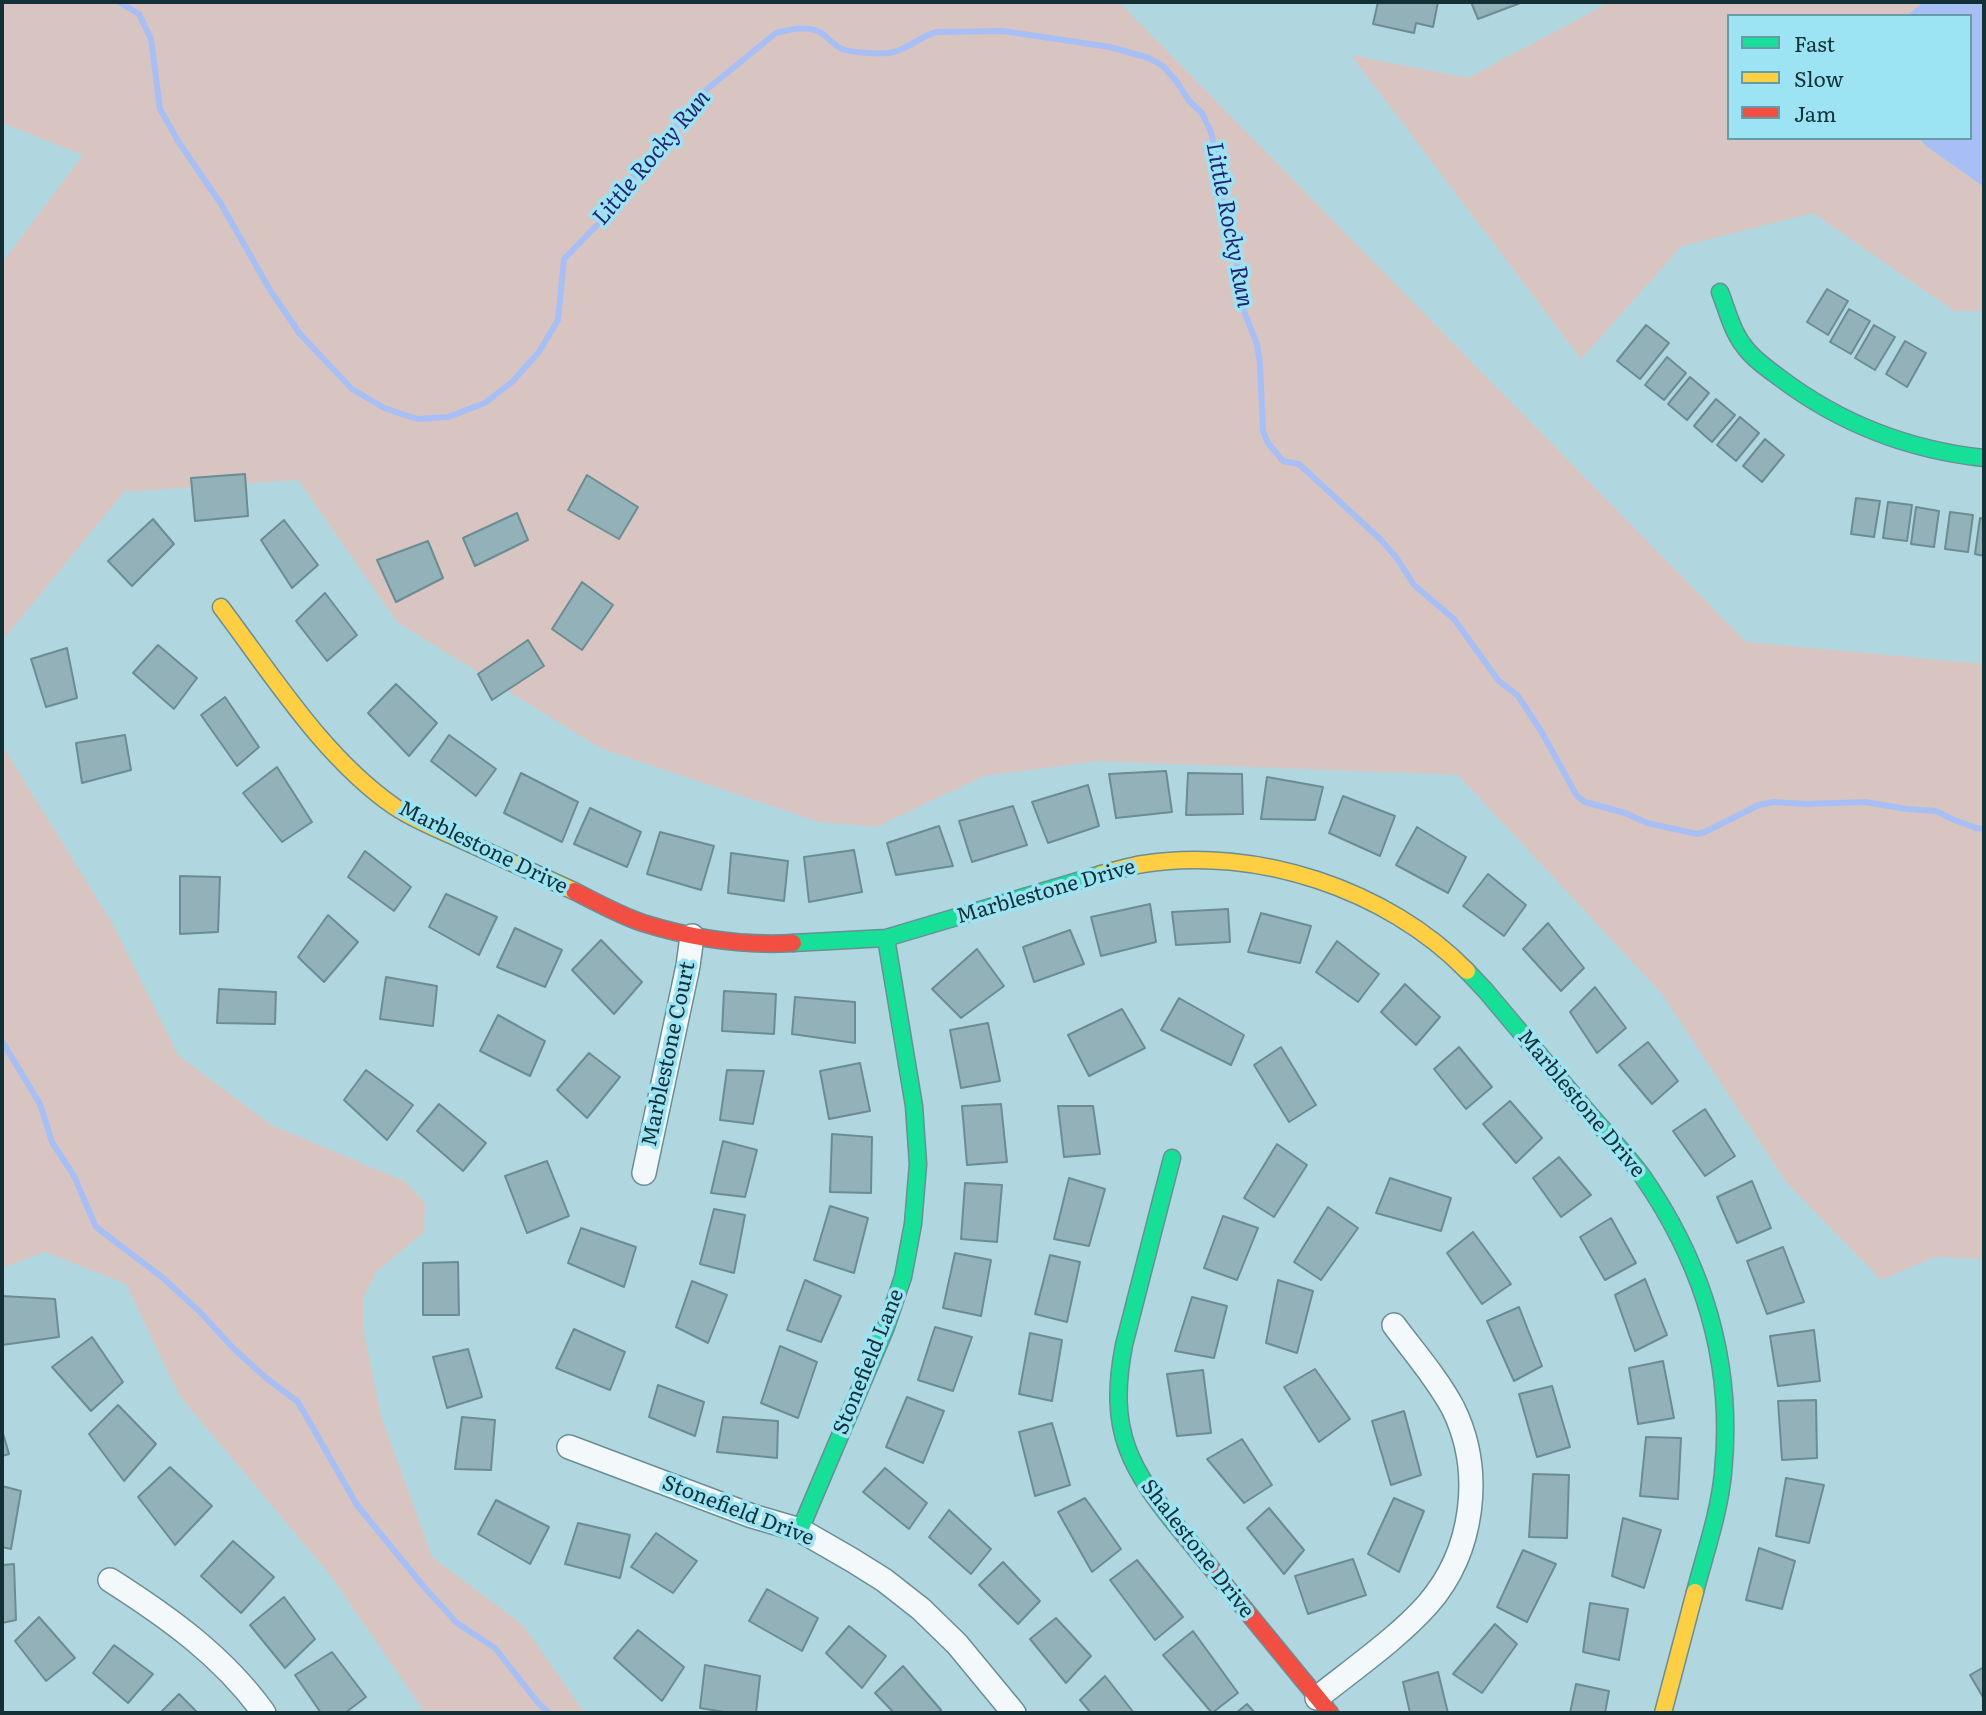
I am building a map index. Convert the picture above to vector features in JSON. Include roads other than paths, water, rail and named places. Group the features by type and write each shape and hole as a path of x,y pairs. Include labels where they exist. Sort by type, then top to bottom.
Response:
{"street":[{"path":"1720,292 1742,344 1790,386 1829,412 1900,442 1941,453 1984,458"},
{"name":"Marblestone Drive","path":"221,607 340,761 397,808 641,922 692,936 776,944 886,938 1087,877 1133,867 1188,860 1272,868 1313,878 1353,893 1424,934 1456,960 1485,990 1641,1175 1679,1233 1707,1300 1723,1371 1726,1436 1723,1476 1716,1515 1663,1713"},
{"name":"Marblestone Court","path":"644,1173 692,936"},
{"name":"Stonefield Lane","path":"800,1530 886,1327 903,1277 914,1224 918,1164 914,1107 886,938"},
{"name":"Shalestone Drive","path":"1172,1157 1119,1369 1120,1423 1136,1471 1153,1497 1324,1706"},
{"path":"1324,1706 1428,1604 1453,1566 1468,1521 1470,1470 1458,1421 1443,1391 1394,1325"},
{"name":"Stonefield Drive","path":"569,1447 752,1516 800,1530 884,1580 921,1609 957,1644 1014,1713"},
{"path":"110,1580 162,1613 191,1636 218,1660 264,1713"}],"water":[{"path":"1923,2 1984,2 1984,187 1921,140 1972,140 1972,14 1909,14"}],"waterway":[{"name":"Little Rocky Run","path":"119,2 139,14 151,39 160,109 178,141 221,204 270,290 300,334 352,389 384,408 417,419 448,417 485,403 512,382 539,352 558,320 564,259 606,216 623,189 664,138 697,105 706,90 776,33 813,29 844,50 888,53 937,32 1003,31 1110,47 1149,58 1163,66 1177,82 1189,101 1202,113 1211,132 1216,153 1217,176 1236,257 1245,314 1257,344 1263,431 1268,443 1283,461 1299,464 1380,539 1396,557 1414,585 1454,619 1498,680 1518,696 1577,796 1585,802 1625,813 1647,823 1697,834 1759,805 1773,802 1865,802 1936,811 1984,829"},
{"path":"2,1041 40,1104 52,1142 74,1176 96,1227 163,1278 200,1312 233,1348 298,1402 357,1505 457,1623 495,1648 549,1713"}]}
